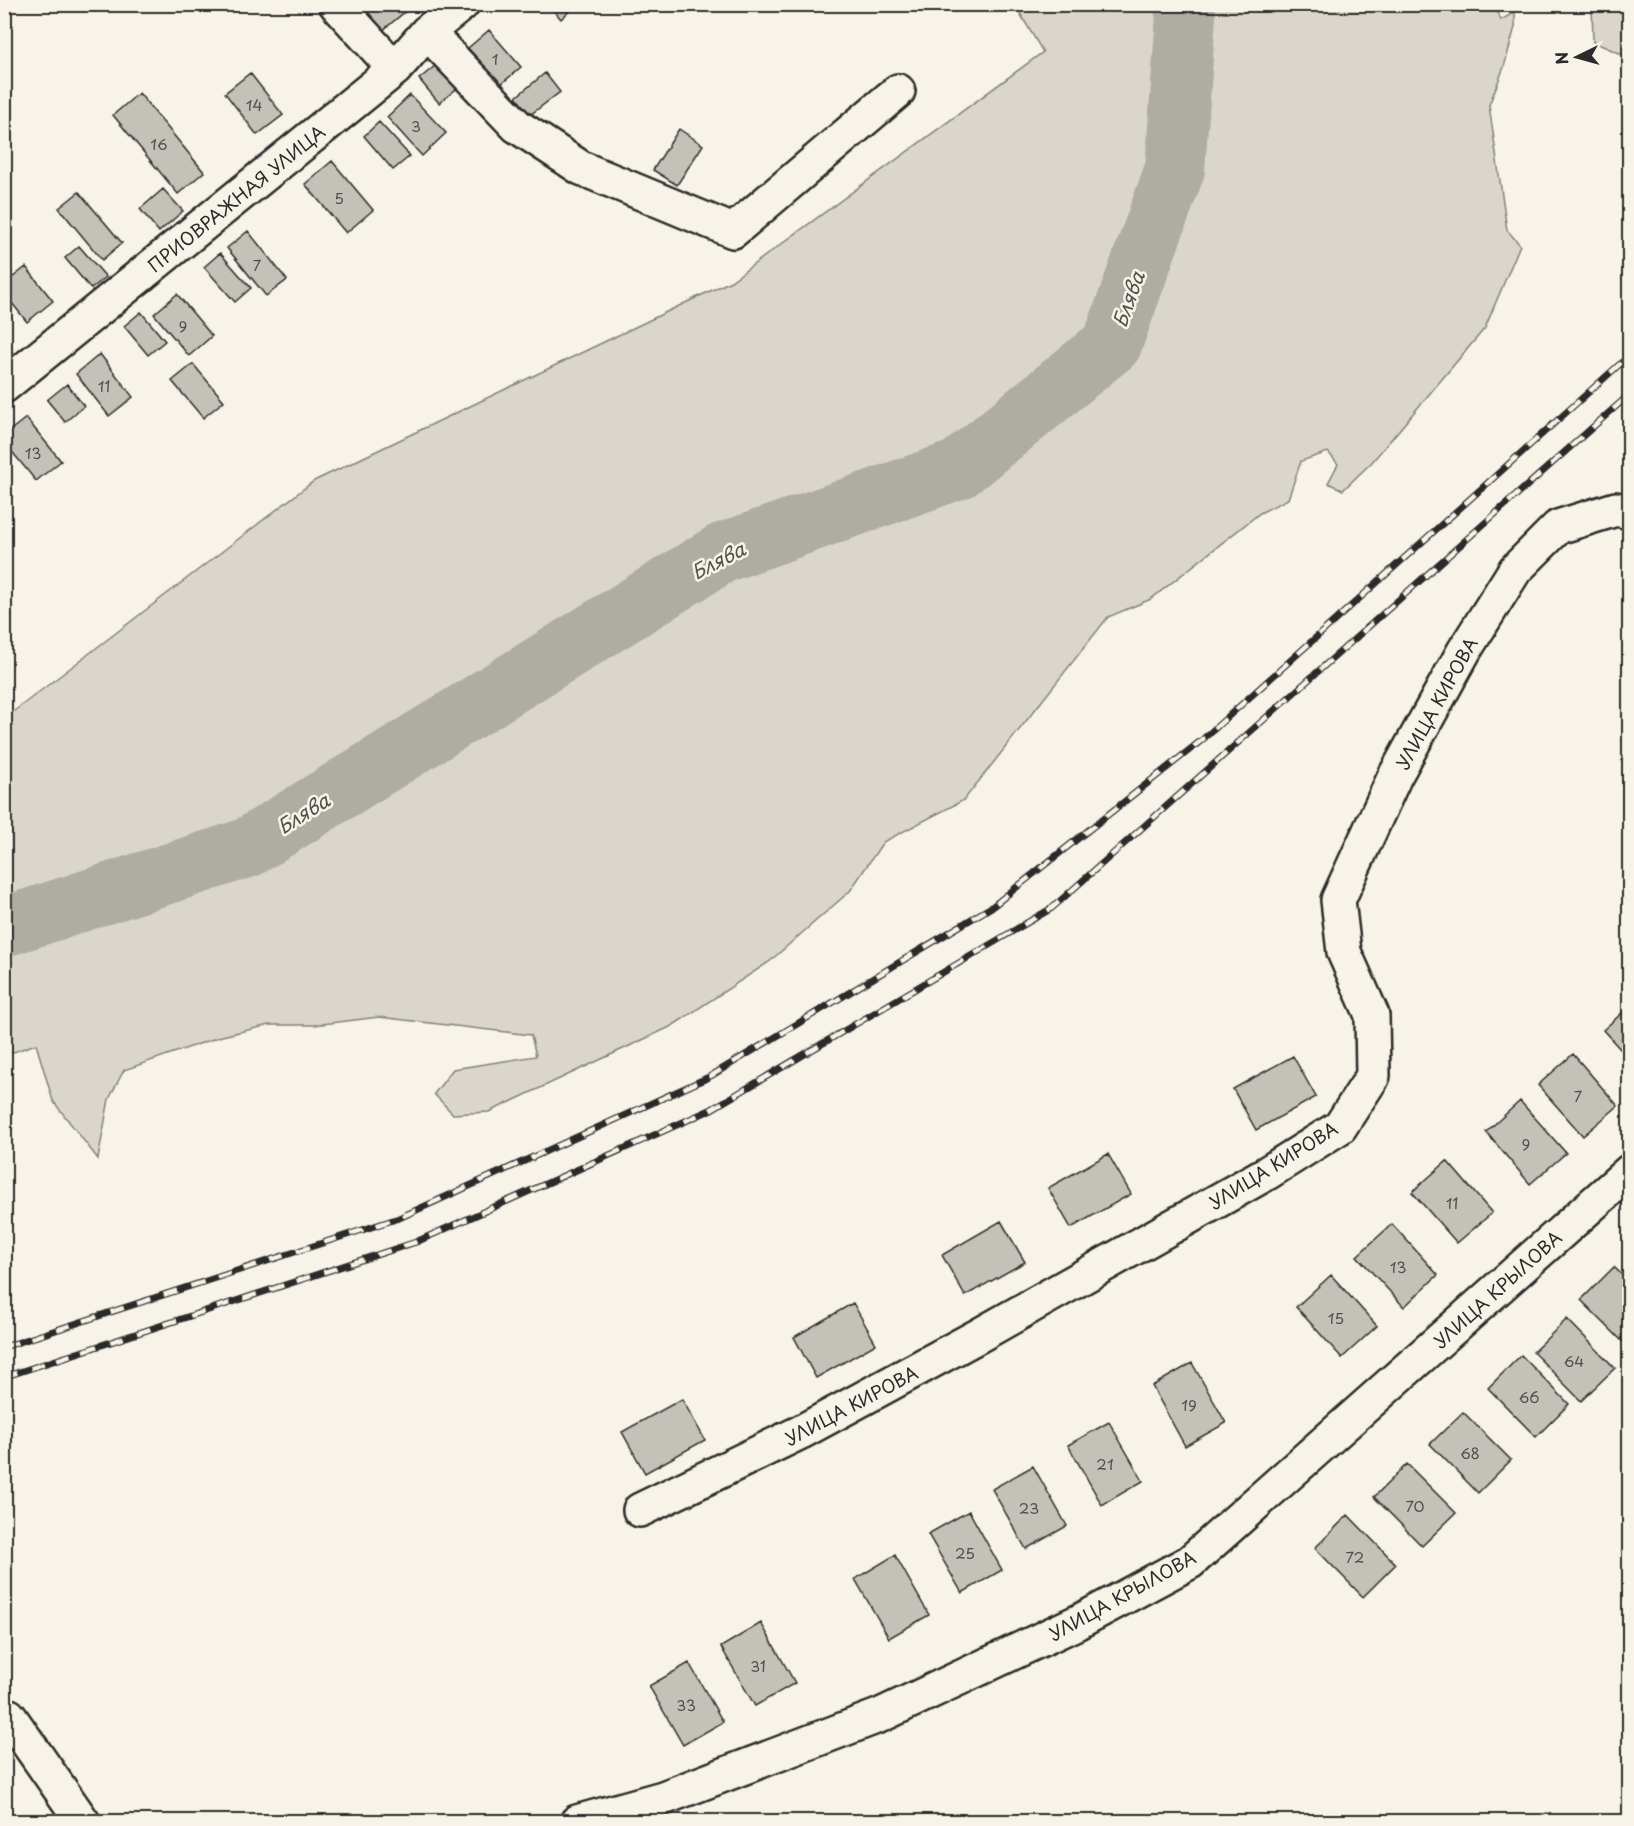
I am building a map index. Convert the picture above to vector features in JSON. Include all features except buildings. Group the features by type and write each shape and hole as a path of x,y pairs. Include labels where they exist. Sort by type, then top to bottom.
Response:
{"street":[{"path":"336,4 394,69"},
{"name":"ПРИОВРАЖНАЯ УЛИЦА","path":"4,386 394,69 427,32 462,4"},
{"path":"427,32 517,126 581,168 733,231 898,91"},
{"name":"УЛИЦА КИРОВА","path":"640,1510 801,1432 978,1336 1268,1173 1340,1127 1373,1076 1372,1016 1344,952 1338,900 1395,776 1464,651 1515,570 1558,527 1616,509 1629,512"},
{"name":"УЛИЦА КРЫЛОВА","path":"577,1821 663,1798 881,1714 1078,1622 1190,1562 1629,1171"},
{"path":"9,1716 83,1821"}],"shaded area":[{"path":"1494,4 1501,20 1515,12 1515,27 1504,67 1489,105 1507,230 1520,245 1485,328 1372,462 1343,490 1328,483 1338,464 1328,452 1301,461 1288,499 1260,513 1151,599 1108,617 964,800 883,842 850,891 769,962 672,1026 489,1112 453,1114 434,1094 453,1069 536,1056 531,1035 379,1017 314,1025 269,1025 222,1036 124,1070 109,1099 98,1159 53,1101 36,1044 5,1055 5,718 314,481 731,281 1043,52 1015,5"},
{"path":"1592,5 1629,5 1629,57 1593,42"}],"waterway":[{"name":"Блява","path":"4,927 247,848 722,553 959,469 1112,344 1175,169 1186,15 1183,4"}],"railway":[{"path":"4,1347 399,1218 709,1077 993,906 1202,740 1630,355"},
{"path":"4,1377 416,1242 710,1110 1052,908 1630,394"}]}
